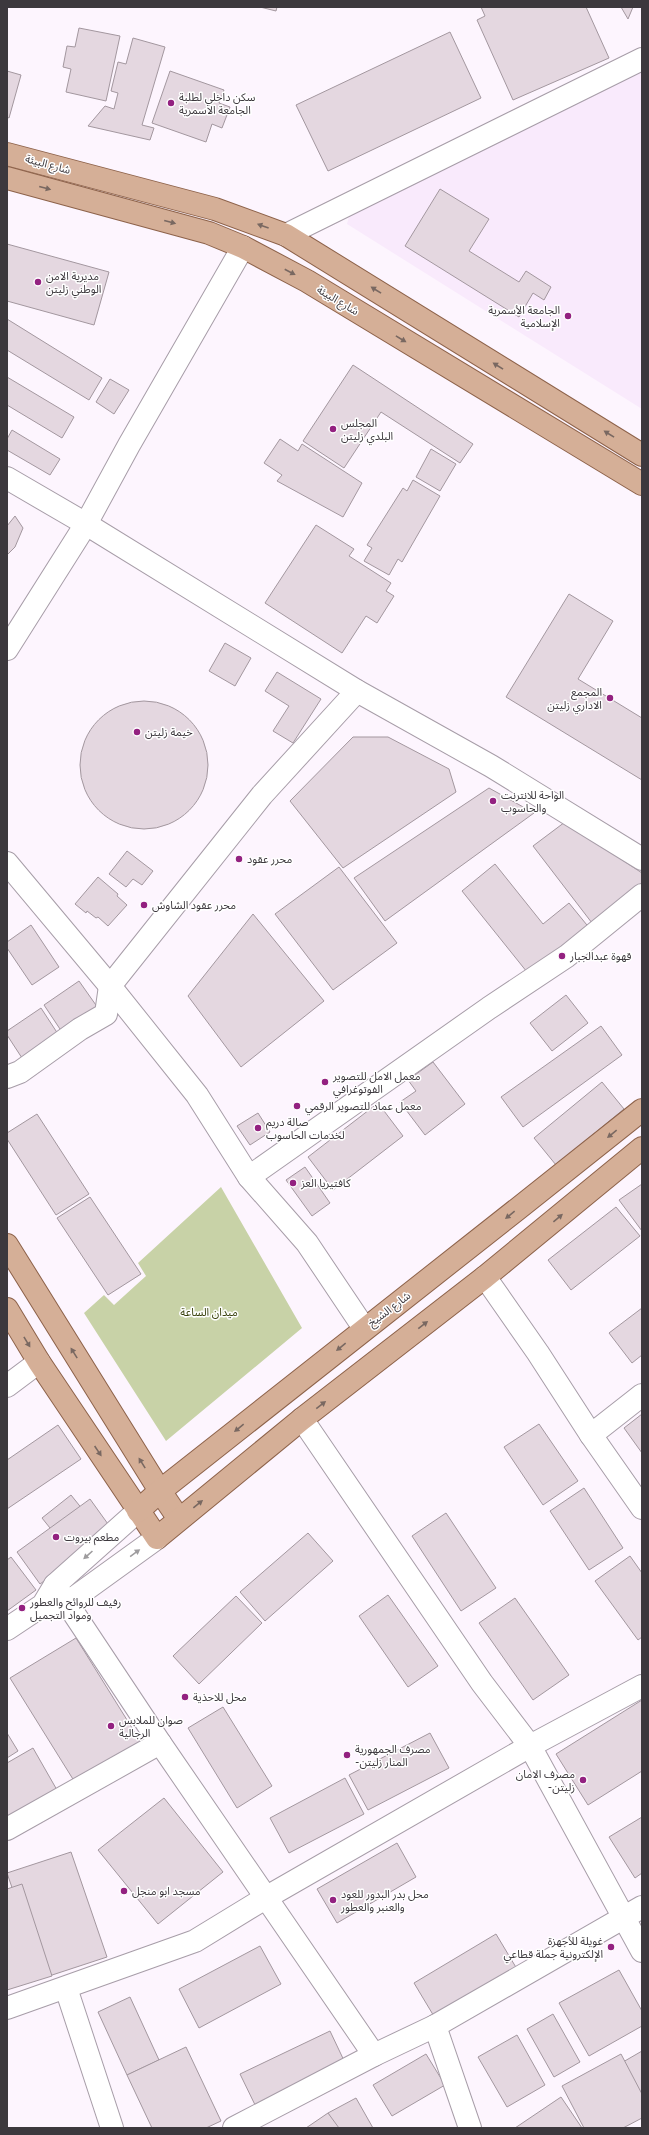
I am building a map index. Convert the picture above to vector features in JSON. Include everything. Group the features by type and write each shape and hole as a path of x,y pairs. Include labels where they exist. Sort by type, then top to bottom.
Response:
{"main road":[{"name":"شارع البيئة","path":"7,154 215,209 286,235 642,455"},
{"name":"شارع البيئة","path":"7,178 208,233 243,247 307,281 642,484"},
{"name":"شارع الشيخ","path":"138,1511 160,1491 364,1328 471,1247 642,1110"},
{"path":"7,1309 39,1362 157,1538 302,1419 485,1278 642,1148"},
{"path":"7,1245 160,1491 179,1519"}],"street":[{"path":"286,235 642,59"},
{"path":"7,649 86,524 129,445 243,247"},
{"path":"7,478 86,524 357,691 491,766 642,859"},
{"path":"7,1077 20,1072 80,1029 106,1014 110,986 262,795 357,691"},
{"path":"7,863 110,986 197,1095 249,1177 307,1243 364,1328"},
{"path":"249,1177 489,1008 567,956 642,895"},
{"path":"485,1278 538,1353 590,1436 642,1508"},
{"path":"7,1386 39,1362"},
{"path":"590,1436 642,1395"},
{"path":"302,1419 482,1683 530,1746 642,1951"},
{"path":"61,1594 138,1511"},
{"path":"7,1629 61,1594 157,1538"},
{"path":"61,1594 160,1743 374,2055"},
{"path":"7,2008 195,1941 267,1897 530,1746 642,1686"},
{"path":"7,1829 160,1743"},
{"path":"234,2128 374,2055 435,2026 642,1907"},
{"path":"66,1988 112,2128"},
{"path":"435,2026 470,2128"}],"shaded area":[{"name":"الجامعة الأسمرية الإسلامية","path":"642,68 642,409 347,224 351,209"}],"green space":[{"name":"ميدان الساعة","path":"221,1187 302,1328 166,1441 84,1313 104,1295 114,1305 146,1276 138,1263"}],"building":[{"path":"260,7 277,7 276,11"},
{"path":"481,7 586,7 609,58 513,100 477,20 485,16"},
{"path":"621,7 633,7 628,19"},
{"path":"79,28 120,36 106,101 66,92 71,69 63,67 67,46 75,47"},
{"path":"450,32 481,98 328,171 296,105"},
{"path":"133,38 165,47 142,125 154,128 150,140 88,126 105,106 114,109 118,93 111,91 118,62 126,64"},
{"path":"7,71 21,75 9,118 7,117"},
{"path":"170,71 224,90 219,103 230,107 222,128 212,124 206,142 152,123"},
{"path":"440,189 489,219 469,251 519,282 526,271 551,287 544,300 533,293 519,317 405,246"},
{"path":"7,244 109,272 94,325 7,301"},
{"path":"7,319 102,378 89,400 7,350"},
{"path":"353,365 473,444 460,463 381,412 344,468 303,441"},
{"path":"7,377 74,417 62,438 7,405"},
{"path":"110,379 129,390 114,414 96,402"},
{"path":"12,430 60,459 50,475 7,450 7,439"},
{"path":"280,439 298,451 302,444 362,483 343,517 277,481 282,475 264,463"},
{"path":"431,449 456,464 440,491 416,477"},
{"path":"413,480 440,496 402,562 398,559 389,575 364,561 372,548 367,545 403,488 407,491"},
{"path":"15,516 23,528 15,547 7,555 7,526"},
{"path":"316,525 354,549 349,556 391,583 386,591 394,596 377,623 366,616 342,653 265,603"},
{"path":"569,594 613,621 578,679 642,718 642,780 506,697"},
{"path":"225,643 251,658 235,686 209,671"},
{"path":"277,672 321,699 293,743 273,731 289,706 265,691"},
{"path":"138,701 150,701 163,704 174,709 185,716 193,724 205,746 208,765 207,777 203,789 193,806 185,814 163,826 150,829 138,829 125,826 114,821 103,814 95,806 83,784 80,771 80,759 83,746 88,735 95,724 103,716 125,704"},
{"path":"353,737 388,737 449,769 456,792 343,868 290,801"},
{"path":"489,788 534,813 385,921 354,878"},
{"path":"565,822 642,873 642,886 592,923 533,846"},
{"path":"127,851 153,871 142,885 133,879 126,887 109,874"},
{"path":"495,864 543,924 569,903 591,930 531,977 462,891"},
{"path":"339,867 397,943 333,990 275,914"},
{"path":"98,877 118,894 117,896 127,905 108,926 98,917 96,918 87,911 86,913 75,904"},
{"path":"253,914 324,1001 241,1067 188,996"},
{"path":"31,925 59,967 32,985 7,948 7,942"},
{"path":"79,981 98,1008 62,1032 44,1005"},
{"path":"566,995 588,1023 552,1051 530,1023"},
{"path":"41,1008 58,1034 22,1058 7,1035 7,1031"},
{"path":"601,1026 622,1055 523,1127 501,1097"},
{"path":"433,1062 465,1104 425,1135 400,1102 416,1091 408,1080"},
{"path":"602,1082 624,1109 556,1165 534,1138"},
{"path":"378,1103 403,1136 333,1190 308,1157"},
{"path":"258,1113 270,1132 250,1145 237,1126"},
{"path":"37,1114 89,1194 56,1215 7,1139 7,1133"},
{"path":"305,1167 330,1203 312,1216 286,1180"},
{"path":"642,1184 642,1231 619,1200"},
{"path":"90,1197 141,1274 108,1295 57,1218"},
{"path":"616,1207 640,1236 571,1290 548,1260"},
{"path":"642,1308 642,1355 632,1363 609,1333"},
{"path":"642,1414 642,1453 624,1428"},
{"path":"539,1424 578,1481 543,1505 504,1447"},
{"path":"58,1425 81,1459 7,1509 7,1460"},
{"path":"584,1488 623,1548 589,1570 550,1511"},
{"path":"71,1495 95,1525 66,1548 42,1518"},
{"path":"90,1499 113,1531 40,1584 17,1552"},
{"path":"446,1513 496,1588 461,1611 412,1536"},
{"path":"308,1533 333,1561 265,1621 240,1592"},
{"path":"630,1556 642,1573 642,1637 638,1640 595,1581"},
{"path":"11,1557 36,1590 7,1611 7,1560"},
{"path":"388,1595 438,1666 408,1687 359,1616"},
{"path":"236,1596 262,1623 199,1684 173,1656"},
{"path":"515,1598 569,1675 533,1700 479,1623"},
{"path":"76,1638 142,1744 76,1784 10,1678"},
{"path":"642,1700 642,1771 588,1805 556,1754"},
{"path":"223,1707 272,1786 237,1808 188,1728"},
{"path":"7,1733 18,1751 7,1758"},
{"path":"430,1733 449,1768 368,1810 349,1775"},
{"path":"33,1748 57,1790 7,1821 7,1763"},
{"path":"345,1778 364,1814 289,1853 270,1818"},
{"path":"164,1798 223,1872 158,1924 98,1850"},
{"path":"642,1817 642,1873 635,1878 609,1837"},
{"path":"397,1843 416,1877 337,1923 317,1889"},
{"path":"71,1852 107,1957 43,1978 7,1873"},
{"path":"22,1884 52,1976 7,1990 7,1889"},
{"path":"496,1934 517,1969 435,2018 414,1983"},
{"path":"260,1946 281,1984 199,2028 179,1989"},
{"path":"619,1970 642,2011 642,2026 589,2056 559,2003"},
{"path":"130,1997 159,2060 127,2075 98,2012"},
{"path":"553,2014 580,2062 554,2077 527,2029"},
{"path":"330,2031 348,2069 258,2111 240,2074"},
{"path":"517,2035 545,2085 507,2107 478,2057"},
{"path":"186,2047 221,2121 206,2128 152,2128 127,2075"},
{"path":"642,2051 642,2095 623,2062"},
{"path":"426,2054 445,2085 392,2116 373,2085"},
{"path":"621,2054 642,2094 642,2118 623,2128 584,2128 562,2086"},
{"path":"561,2097 582,2128 515,2128"},
{"path":"356,2098 373,2128 336,2128 328,2113"},
{"path":"328,2113 339,2128 306,2128"}],"place":[{"name":"سكن داخلي لطلبة الجامعة اﻻسمرية","path":"171,103"},
{"name":"مديرية الامن الوطني زليتن","path":"38,282"},
{"name":"الجامعة الأسمرية الإسلامية","path":"568,316"},
{"name":"المجلس البلدي زليتن","path":"333,429"},
{"name":"المجمع الاداري زليتن","path":"610,698"},
{"name":"خيمة زليتن","path":"137,732"},
{"name":"الواحة للانترنت والحاسوب","path":"493,801"},
{"name":"محرر عقود","path":"239,859"},
{"name":"محرر عقود الشاوش","path":"144,905"},
{"name":"قهوة عبدالجبار","path":"562,956"},
{"name":"معمل الامل للتصوير الفوتوغرافي","path":"325,1082"},
{"name":"معمل عماد للتصوير الرقمي","path":"297,1106"},
{"name":"صالة دريم لخدمات الحاسوب","path":"258,1128"},
{"name":"كافتيريا العز","path":"293,1183"},
{"name":"مطعم بيروت","path":"56,1537"},
{"name":"رفيف للروائح والعطور ومواد التجميل","path":"22,1608"},
{"name":"محل للاحذية","path":"185,1697"},
{"name":"صوان للملابس الرجالية","path":"111,1726"},
{"name":"مصرف الجمهورية -المنار زليتن","path":"347,1755"},
{"name":"مصرف الامان -زليتن","path":"583,1780"},
{"name":"مسجد ابو منجل","path":"124,1891"},
{"name":"محل بدر البدور للعود والعنبر والعطور","path":"333,1900"},
{"name":"غويلة للأجهزة الإلكترونية جملة قطاعي","path":"611,1947"}]}
